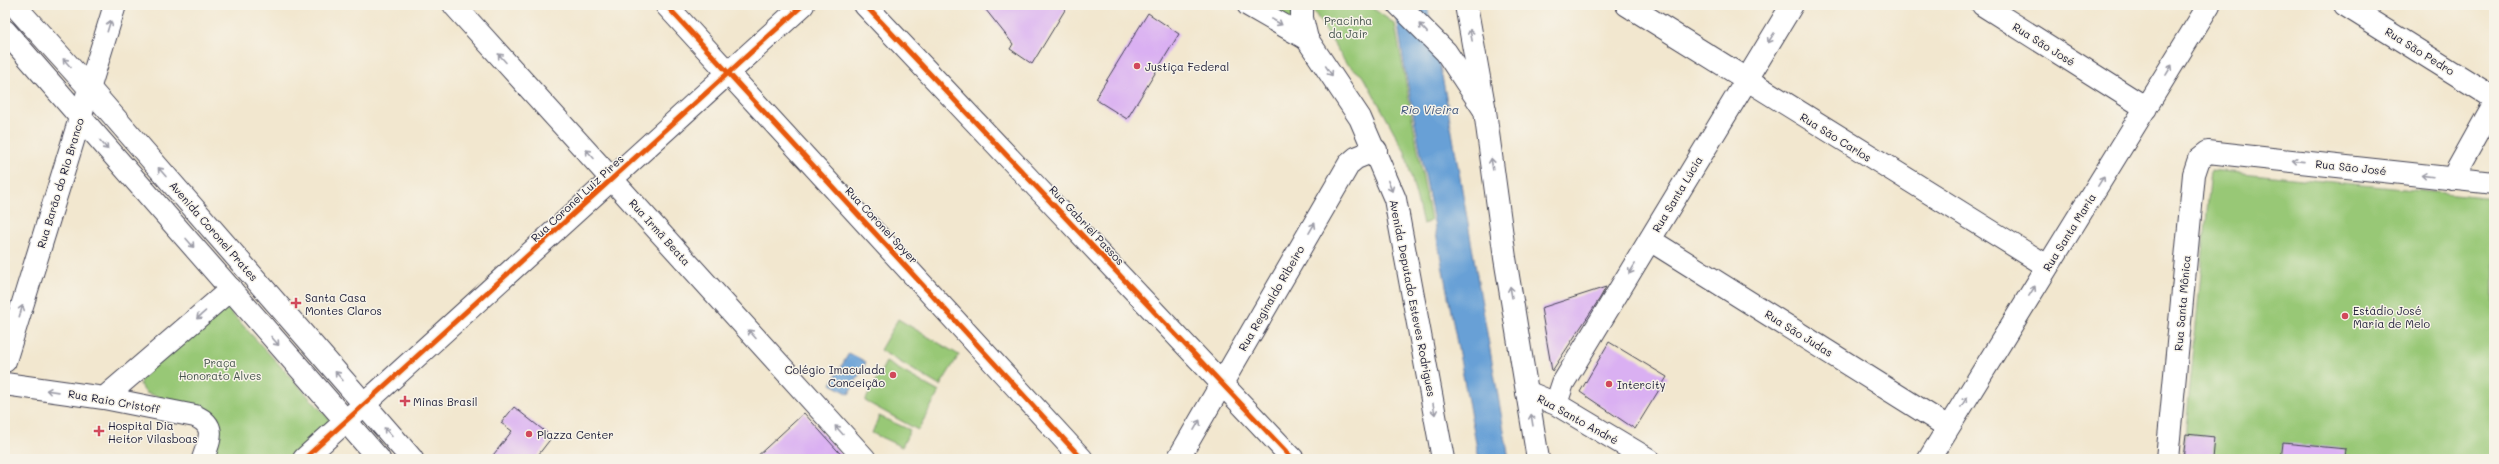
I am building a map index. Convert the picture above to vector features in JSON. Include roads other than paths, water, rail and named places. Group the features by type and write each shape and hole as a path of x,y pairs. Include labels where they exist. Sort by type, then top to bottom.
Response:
{"street":[{"name":"Avenida Coronel Prates","path":"14,5 90,89 412,459"},
{"name":"Rua Barão do Rio Branco","path":"5,361 115,5"},
{"name":"Rua Irmã Beata","path":"454,5 865,459"},
{"name":"Rua Coronel Spyer","path":"666,5 1082,459"},
{"name":"Rua Coronel Luiz Pires","path":"304,459 612,179 727,72 803,5"},
{"name":"Rua Gabriel Passos","path":"865,5 1293,459"},
{"name":"Avenida Deputado Esteves Rodrigues","path":"1248,5 1307,39"},
{"name":"Avenida Deputado Esteves Rodrigues","path":"1302,5 1302,18 1307,39 1360,118 1376,150 1395,199 1442,459"},
{"path":"1399,5 1446,52 1485,111"},
{"path":"1466,5 1485,111 1505,258 1538,459"},
{"name":"Rua São Carlos","path":"1627,5 1745,80 2047,266"},
{"name":"Rua Santa Lúcia","path":"1556,404 1562,383 1792,5"},
{"name":"Rua São José","path":"1983,5 2146,108"},
{"name":"Rua Santa Maria","path":"1929,459 2209,5"},
{"name":"Rua São Pedro","path":"2345,5 2494,98"},
{"path":"5,31 379,459"},
{"path":"2452,179 2494,104"},
{"name":"Rua Reginaldo Ribeiro","path":"1178,459 1349,164 1356,158 1376,150"},
{"name":"Rua São José","path":"2208,152 2494,183"},
{"name":"Rua Santa Mônica","path":"2167,459 2194,174 2199,159 2208,152"},
{"name":"Rua São Judas","path":"1650,240 1948,427"},
{"path":"104,398 230,290"},
{"path":"1527,392 1562,383"},
{"name":"Rua Raio Cristoff","path":"5,384 104,398 195,416 204,420 210,428 210,436 203,459"},
{"name":"Rua Santo André","path":"1527,392 1556,404 1648,459"}],"water":[{"name":"Rio Vieira","path":"1395,5 1427,5 1444,86 1509,459 1479,459 1405,70"},
{"path":"849,353 866,362 849,394 831,384"}],"place":[{"name":"Justiça Federal","path":"1137,66"},
{"name":"Santa Casa Montes Claros","path":"296,303"},
{"name":"Estádio José Maria de Melo","path":"2345,316"},
{"name":"Colégio Imaculada Conceição","path":"893,375"},
{"name":"Intercity","path":"1609,384"},
{"name":"Minas Brasil","path":"405,401"},
{"name":"Hospital Dia Heitor Vilasboas","path":"99,431"},
{"name":"Plazza Center","path":"529,434"}],"park label":[{"name":"Pracinha da Jair","path":"1348,26"},
{"name":"Praça Honorato Alves","path":"220,368"}]}
